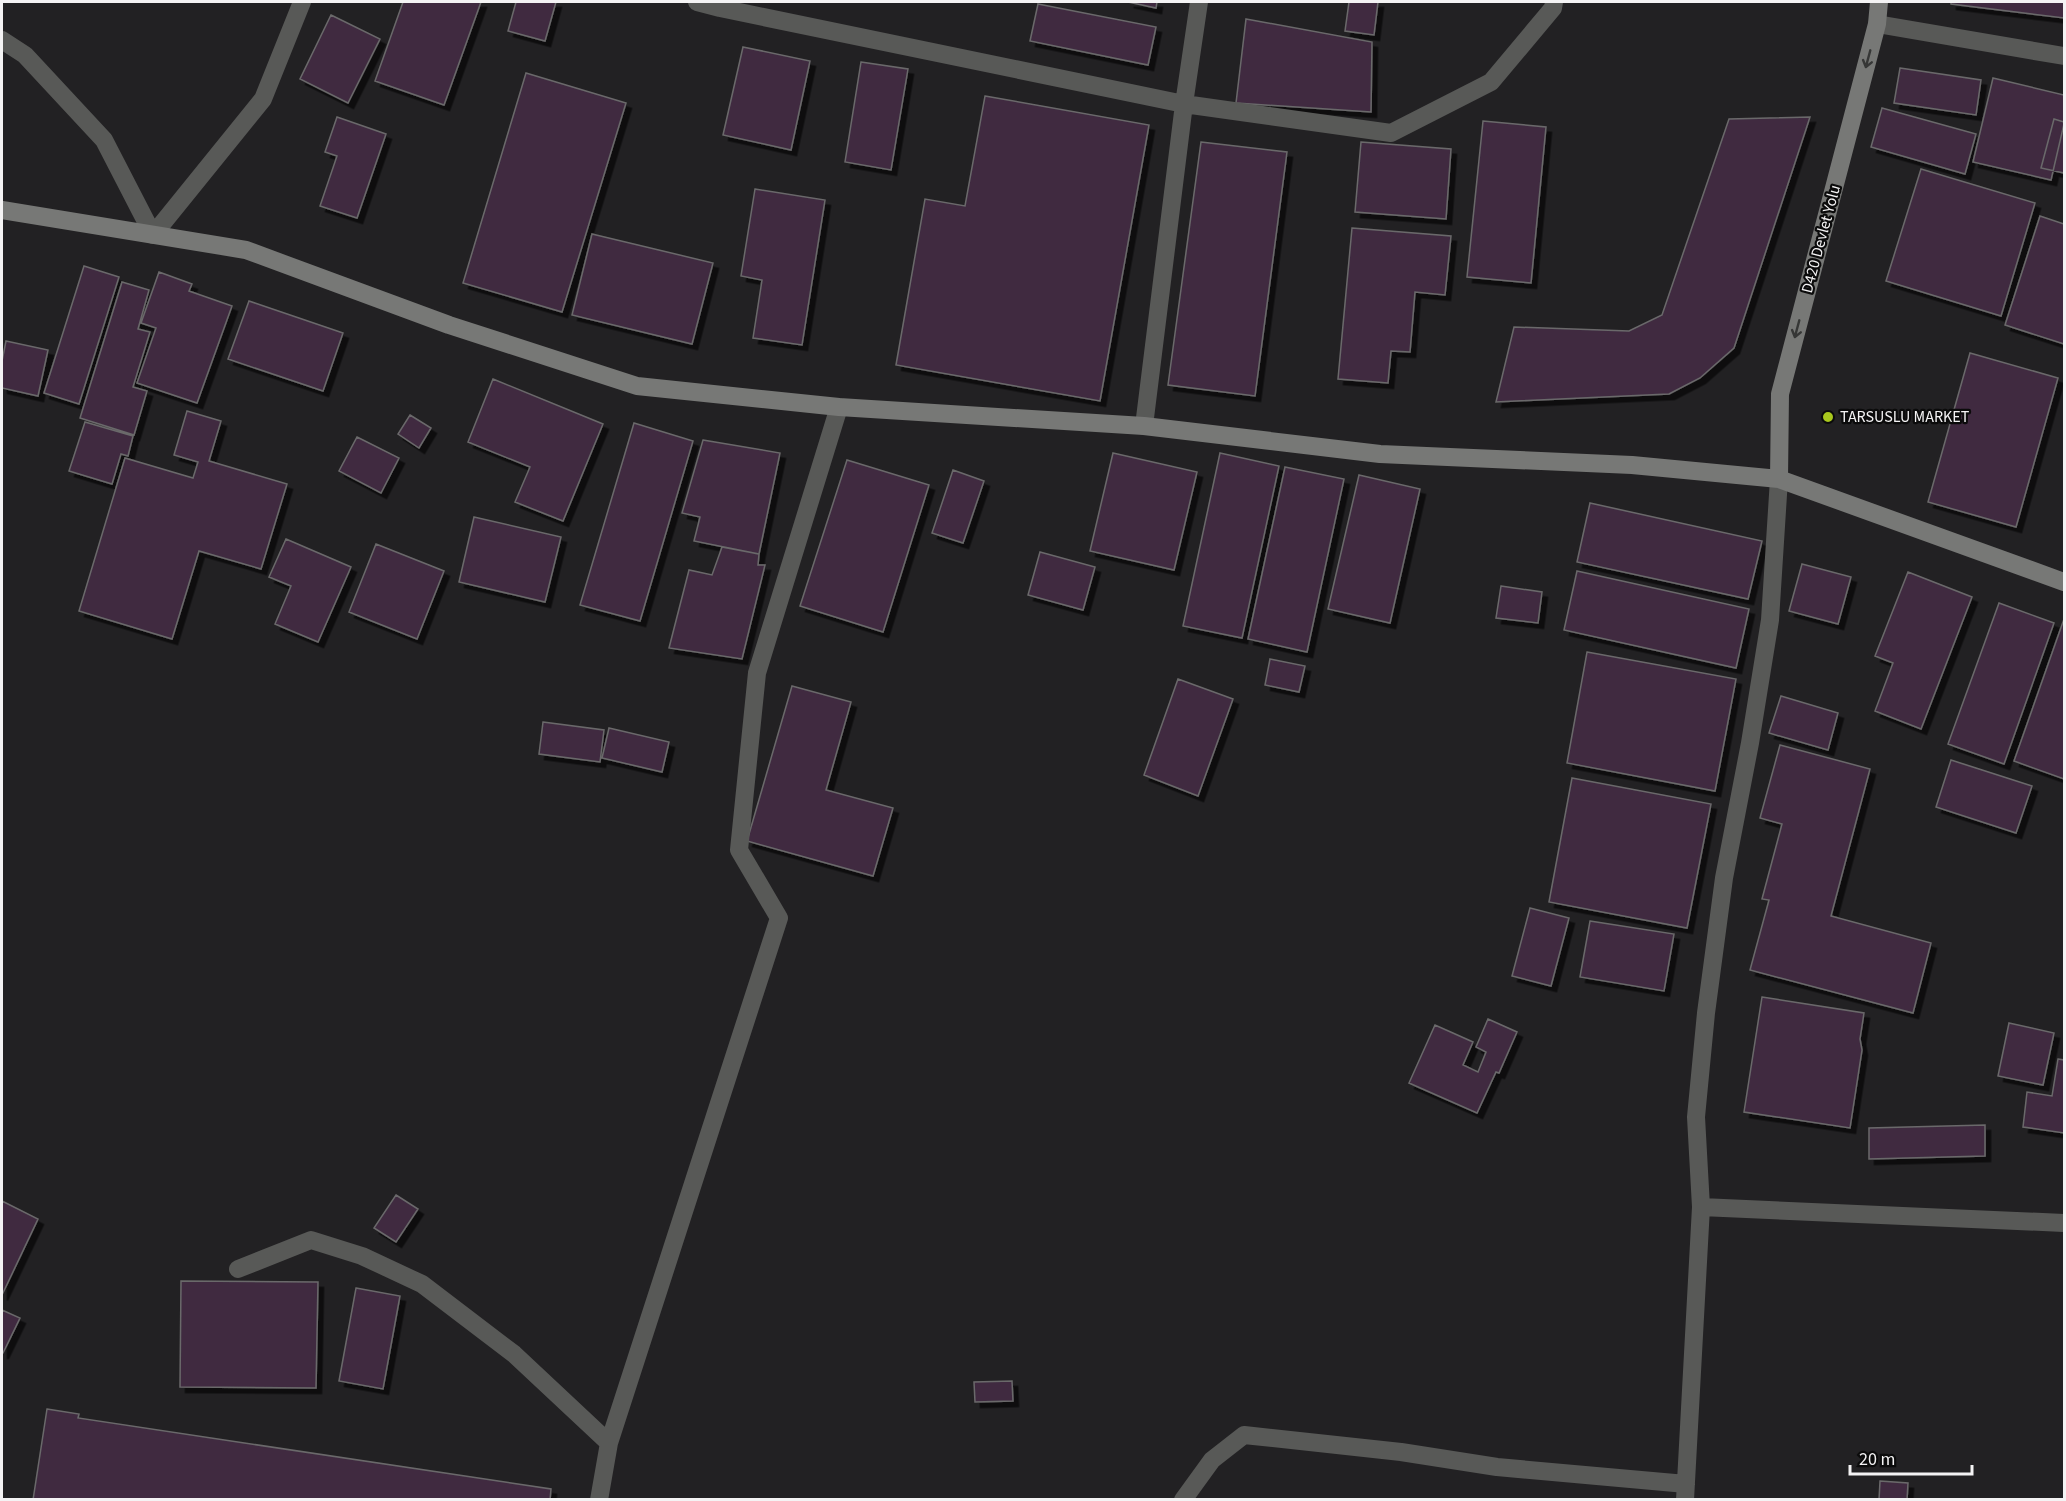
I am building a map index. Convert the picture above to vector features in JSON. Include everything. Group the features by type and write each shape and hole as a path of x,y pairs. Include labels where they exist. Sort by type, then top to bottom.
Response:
{"street":[{"path":"153,235 263,99 302,2"},
{"path":"698,2 1184,104 1391,133 1491,82 1553,8 1554,2"},
{"path":"1144,426 1199,2"},
{"name":"D420 Devlet Yolu","path":"1779,479 1780,394 1877,24 1879,2"},
{"path":"1877,24 2064,56"},
{"path":"2,40 25,55 105,140 153,235"},
{"path":"2,210 246,250 449,325 637,386 839,407 1144,426 1380,454 1632,465 1779,479 2064,582"},
{"path":"599,1500 609,1443 779,918 739,850 757,673 839,407"},
{"path":"1183,1500 1212,1460 1244,1435 1390,1450 1685,1492 1701,1207 1696,1117 1706,1013 1724,878 1750,743 1770,620 1779,479"},
{"path":"1701,1207 2064,1223"},
{"path":"238,1269 311,1240 362,1256 422,1284 514,1354 609,1443"}],"building":[{"path":"403,2 481,2 444,105 375,81"},
{"path":"516,2 556,2 545,41 508,31"},
{"path":"1128,2 1157,2 1156,8"},
{"path":"1349,2 1378,2 1374,35 1345,31"},
{"path":"1951,2 2064,2 2064,18 1951,4"},
{"path":"1038,4 1156,27 1148,65 1030,41"},
{"path":"331,15 380,39 348,103 300,79"},
{"path":"1246,19 1372,42 1371,112 1236,103"},
{"path":"743,47 810,61 791,150 723,135"},
{"path":"861,62 908,69 891,170 845,162"},
{"path":"1900,68 1981,80 1976,115 1894,103"},
{"path":"526,73 626,103 562,312 463,283"},
{"path":"1993,78 2064,95 2064,124 2051,180 1973,162"},
{"path":"985,96 1149,125 1100,401 896,365 925,199 965,206"},
{"path":"1882,108 1976,134 1965,174 1871,147"},
{"path":"337,117 386,134 357,218 320,206 337,156 325,152"},
{"path":"1810,117 1734,348 1700,378 1669,394 1496,402 1514,327 1629,331 1662,315 1729,119"},
{"path":"2054,119 2064,122 2064,173 2041,168"},
{"path":"1483,121 1546,127 1531,283 1467,277"},
{"path":"1201,142 1287,152 1255,396 1168,385"},
{"path":"1361,142 1451,149 1446,219 1355,212"},
{"path":"1921,169 2035,203 2001,316 1886,281"},
{"path":"755,189 825,200 802,345 753,338 762,280 741,276"},
{"path":"2040,216 2064,224 2064,344 2005,325"},
{"path":"1352,228 1451,236 1445,295 1415,292 1410,352 1391,351 1388,383 1338,379"},
{"path":"592,234 713,263 692,344 572,315"},
{"path":"84,266 119,277 79,404 44,393"},
{"path":"159,272 192,284 189,291 232,306 197,403 137,383 156,328 141,323"},
{"path":"122,282 149,290 138,329 150,332 133,387 147,391 134,435 80,418"},
{"path":"249,301 343,333 323,391 228,359"},
{"path":"6,341 48,350 38,396 2,388 2,361"},
{"path":"1970,353 2058,378 2016,527 1928,502"},
{"path":"493,379 603,424 563,521 515,502 530,467 468,442"},
{"path":"187,411 221,421 209,461 287,484 261,569 199,551 172,639 79,611 125,458 193,478 198,462 174,455"},
{"path":"410,415 431,428 419,448 398,434"},
{"path":"85,422 133,436 128,456 121,454 112,484 69,471"},
{"path":"634,423 693,441 640,621 580,605"},
{"path":"357,437 399,458 381,493 339,471"},
{"path":"703,440 780,453 759,554 694,541 700,517 682,513"},
{"path":"1113,453 1197,472 1174,570 1090,551"},
{"path":"1220,453 1279,466 1242,638 1183,626"},
{"path":"847,460 929,485 883,632 800,606"},
{"path":"1285,467 1344,479 1307,652 1248,639"},
{"path":"953,470 984,481 963,543 932,533"},
{"path":"1359,475 1420,489 1390,623 1328,609"},
{"path":"1590,503 1762,541 1748,599 1577,562"},
{"path":"474,517 561,537 545,602 459,582"},
{"path":"286,539 351,567 318,642 275,624 291,586 269,577"},
{"path":"376,544 444,571 417,639 349,612"},
{"path":"722,547 759,554 758,565 765,565 742,659 669,648 689,570 712,575"},
{"path":"1040,552 1095,567 1083,610 1028,595"},
{"path":"1802,564 1851,577 1838,624 1789,611"},
{"path":"1577,571 1749,609 1736,668 1564,630"},
{"path":"1908,572 1972,597 1921,729 1875,711 1893,663 1875,656"},
{"path":"1501,586 1542,592 1538,623 1496,618"},
{"path":"1999,603 2054,623 2004,764 1948,744"},
{"path":"2064,619 2064,779 2014,761"},
{"path":"1587,652 1736,679 1715,791 1567,763"},
{"path":"1270,659 1305,666 1299,692 1265,685"},
{"path":"1178,679 1233,699 1198,796 1144,775"},
{"path":"792,686 851,702 826,790 893,808 873,876 747,841"},
{"path":"1781,696 1838,713 1828,750 1769,733"},
{"path":"543,722 604,730 600,762 539,754"},
{"path":"609,728 669,742 662,772 602,758"},
{"path":"1780,745 1870,769 1831,916 1931,943 1913,1013 1750,970 1769,900 1762,899 1782,824 1760,818"},
{"path":"1951,760 2032,786 2016,833 1936,807"},
{"path":"1572,778 1711,804 1687,928 1549,902"},
{"path":"1530,908 1569,918 1551,986 1512,976"},
{"path":"1590,921 1674,934 1664,991 1580,977"},
{"path":"1762,997 1864,1013 1860,1039 1862,1050 1850,1128 1744,1112"},
{"path":"1488,1019 1517,1032 1499,1073 1496,1072 1477,1113 1409,1083 1435,1025 1473,1042 1463,1065 1478,1072 1486,1052 1476,1047"},
{"path":"2009,1023 2054,1033 2043,1085 1998,1076"},
{"path":"2058,1059 2064,1060 2064,1133 2023,1127 2027,1092 2052,1096"},
{"path":"1985,1125 1985,1156 1869,1159 1869,1128"},
{"path":"396,1195 418,1209 396,1242 374,1228"},
{"path":"2,1201 38,1219 2,1295"},
{"path":"181,1281 318,1282 316,1388 180,1387"},
{"path":"356,1288 400,1296 383,1389 339,1381"},
{"path":"2,1310 20,1318 3,1353 2,1353"},
{"path":"1012,1381 1013,1401 975,1402 974,1382"},
{"path":"47,1409 79,1414 78,1418 551,1489 550,1500 33,1500"},
{"path":"1880,1481 1908,1483 1907,1500 1879,1500"}],"place":[{"name":"TARSUSLU MARKET","path":"1828,417"}]}
